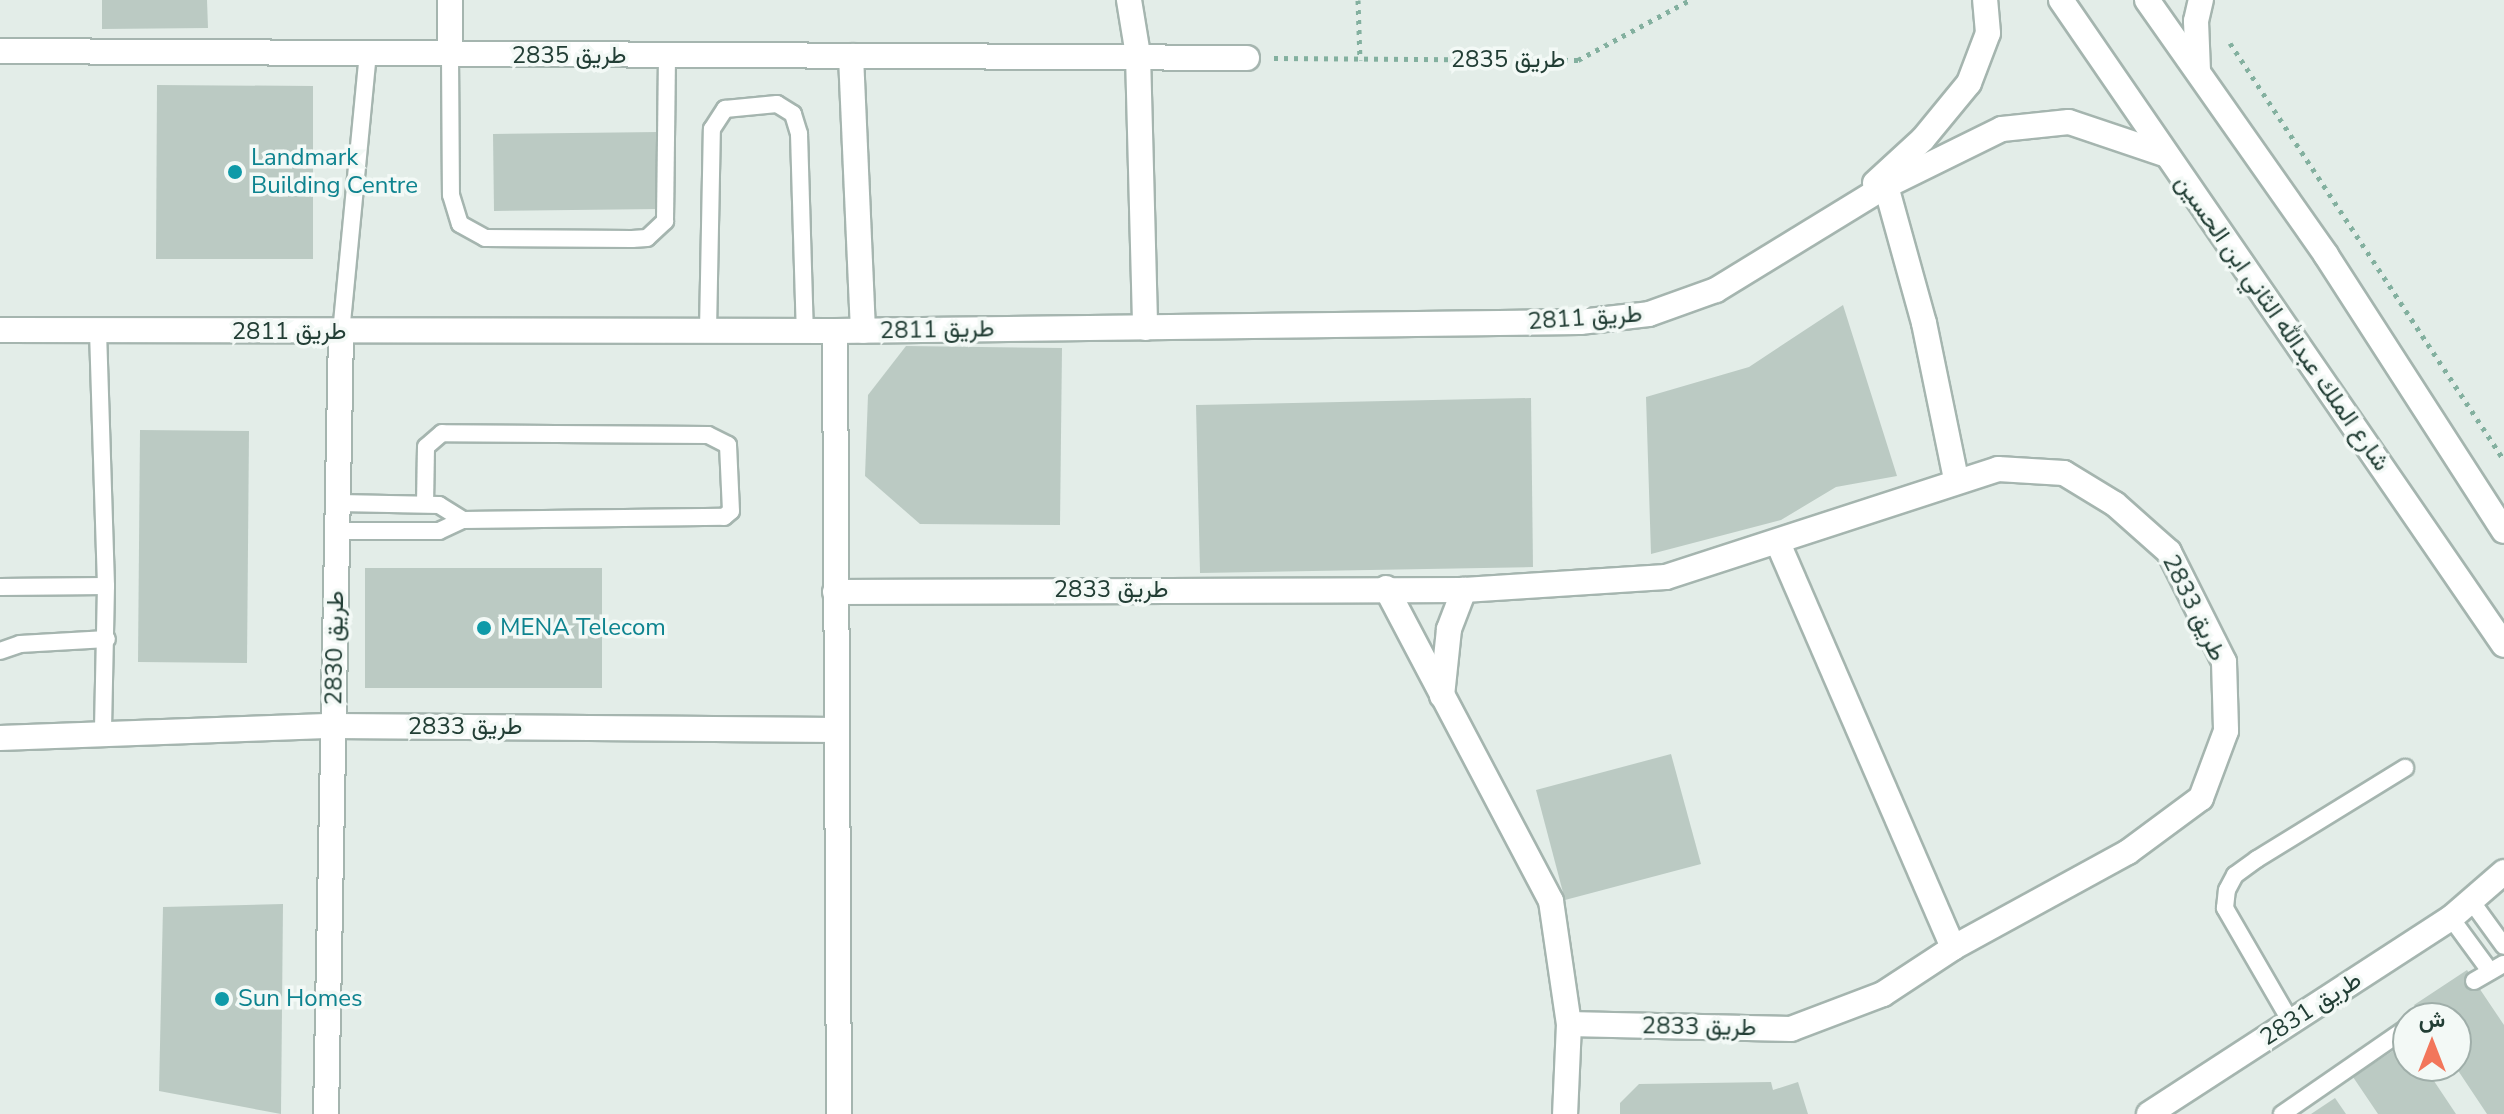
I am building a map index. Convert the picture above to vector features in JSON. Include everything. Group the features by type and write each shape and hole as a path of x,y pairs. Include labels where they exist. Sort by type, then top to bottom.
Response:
{"street":[{"path":"450,0 450,56"},
{"path":"1129,0 1138,55 1145,328"},
{"name":"طريق 2811","path":"1846,209 1923,139 1969,83 1988,33 1985,0"},
{"name":"شارع الملك عبدالله الثاني ابن الحسين","path":"2061,0 2504,645"},
{"path":"2147,0 2326,255 2504,531"},
{"path":"2198,71 2196,21 2201,0"},
{"name":"طريق 2835","path":"0,51 450,56 1138,55 1247,58"},
{"path":"851,56 863,331"},
{"name":"طريق 2811","path":"0,330 341,333 863,331 1580,322 1649,314 1716,290 1886,186 2002,129 2069,122 2167,155"},
{"path":"1886,186 1924,323 1956,479"},
{"path":"835,331 839,1114"},
{"name":"طريق 2830","path":"0,738 333,726 341,333"},
{"name":"طريق 2833","path":"835,592 1464,590 1666,577 1778,543 1956,479 1998,469 2064,473 2115,504 2169,552 2224,662 2226,731 2201,798 2128,852 1953,948 1883,994 1791,1029 1569,1024"},
{"path":"1778,543 1953,948"},
{"path":"1386,588 1442,696 1474,747 1551,901 1569,1024 1565,1114"},
{"path":"1442,696 1449,629 1464,590"},
{"path":"326,1114 333,726"},
{"name":"طريق 2833","path":"333,726 837,730"},
{"name":"طريق 2831","path":"2153,1113 2451,918 2504,872"},
{"name":"طريق 2831","path":"2472,902 2504,888"}],"lane":[{"path":"341,333 368,55"},
{"path":"450,56 451,195 460,224 485,238 602,239 647,238 665,221 667,56"},
{"path":"708,331 712,129 725,109 777,104 793,114 799,134 805,331"},
{"path":"98,331 107,639 103,734"},
{"path":"339,503 425,504 463,520 724,517 731,511 728,445 708,435 442,433 426,447 425,504"},
{"path":"338,531 439,531 463,520"},
{"path":"0,587 106,586"},
{"path":"0,651 20,644 107,639"},
{"path":"2291,1022 2225,908 2227,890 2235,875 2257,859 2405,768"},
{"path":"2472,902 2504,946"},
{"path":"2451,918 2497,968 2474,981"},
{"path":"2282,1114 2392,1038"}],"path":[{"path":"1358,0 1360,60"},
{"name":"طريق 2835","path":"1247,58 1578,60 1690,0"},
{"path":"2228,40 2504,460"}],"building":[{"path":"102,0 207,0 208,28 102,29"},
{"name":"Landmark Building Centre","path":"157,85 313,86 313,259 156,259"},
{"path":"659,132 659,209 494,211 493,134"},
{"path":"1843,305 1897,476 1836,487 1781,520 1651,554 1646,397 1749,367"},
{"path":"906,346 1062,348 1060,525 920,524 865,476 868,395"},
{"path":"1531,398 1533,567 1200,573 1196,405"},
{"path":"140,430 249,431 247,663 138,662"},
{"name":"MENA Telecom","path":"365,568 602,568 602,688 365,688"},
{"path":"1671,754 1701,864 1565,900 1536,790"},
{"name":"Sun Homes","path":"283,904 281,1114 159,1091 163,907"},
{"path":"2467,970 2504,1025 2504,1114 2487,1114 2466,1082 2472,1082 2472,1002 2419,1002"},
{"path":"2392,1051 2392,1082 2435,1082 2456,1114 2378,1114 2353,1077"},
{"path":"1771,1082 1773,1090 1798,1082 1808,1114 1620,1114 1620,1103 1639,1084"},
{"path":"2335,1098 2346,1114 2311,1114"}],"place":[{"name":"Landmark Building Centre","path":"235,172"},
{"name":"MENA Telecom","path":"484,628"},
{"name":"Sun Homes","path":"222,999"}]}
